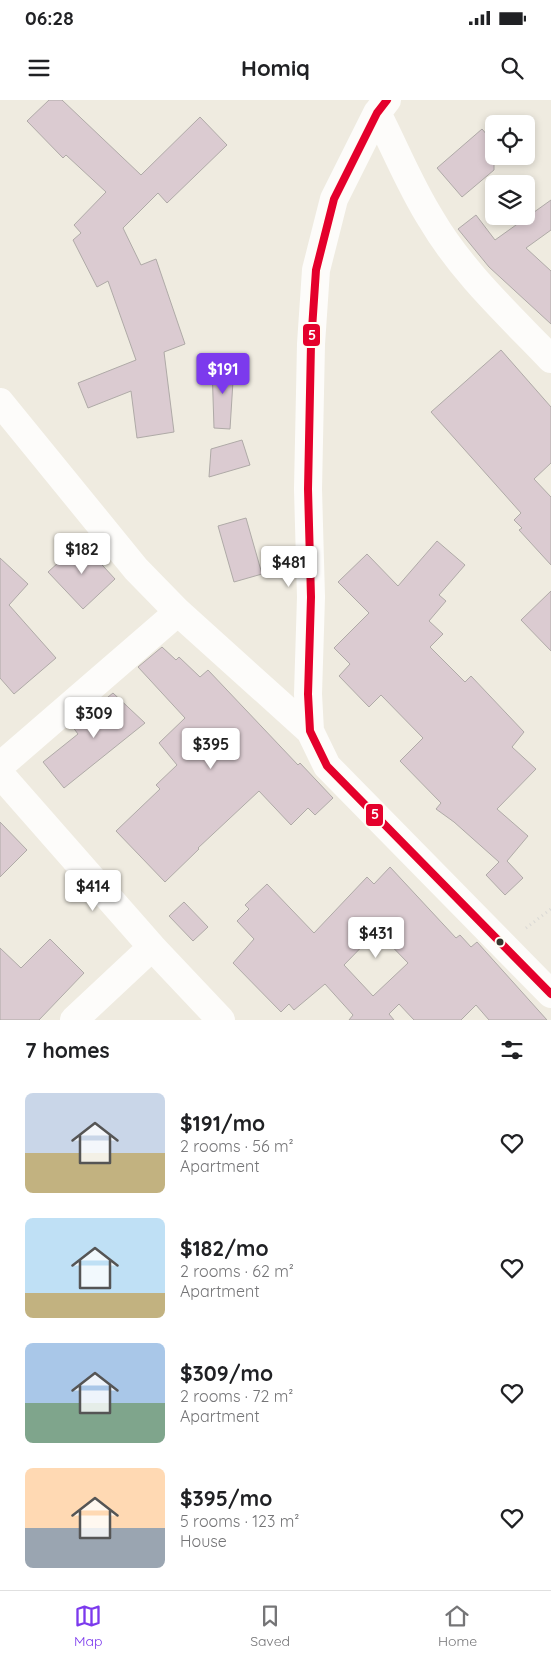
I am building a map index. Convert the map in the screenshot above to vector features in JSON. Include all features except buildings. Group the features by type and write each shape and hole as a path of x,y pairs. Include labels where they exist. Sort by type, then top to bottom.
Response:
{"street":[{"path":"382,106 431,220 471,274 551,359"},
{"path":"382,106 334,199 316,270 311,344 308,489 311,597 308,694 310,730 327,766 551,994"},
{"path":"0,402 136,569 178,612 310,730"},
{"path":"0,766 178,612"},
{"path":"0,774 152,947 220,1020"},
{"path":"74,1020 152,947"}],"transit line":[{"name":"5","path":"387,100 377,113 334,199 316,270 311,344 308,489 311,597 308,694 310,731 327,766 551,994"}]}
